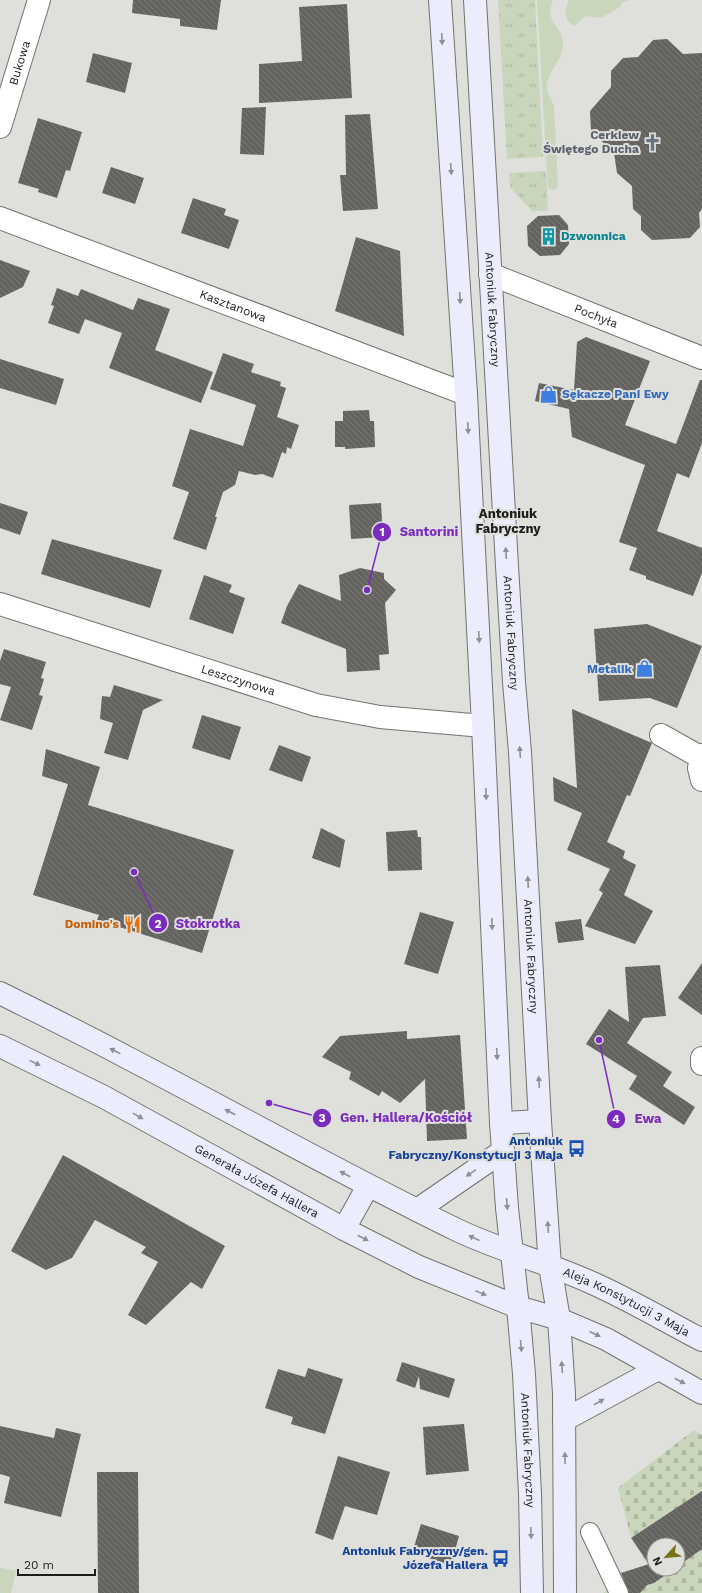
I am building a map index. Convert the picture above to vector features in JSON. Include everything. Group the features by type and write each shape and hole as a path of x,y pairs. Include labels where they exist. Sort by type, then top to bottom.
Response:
{"main road":[{"path":"0,993 126,1057 368,1186 480,1241 511,1251 501,1123 466,394 440,0"},
{"name":"Antoniuk Fabryczny","path":"475,0 514,682 521,760 540,1121 550,1266 559,1318"},
{"name":"Generała Józefa Hallera","path":"0,1046 104,1098 344,1228 437,1275 518,1307 559,1318"},
{"path":"501,1123 540,1121"},
{"path":"417,1210 503,1151"},
{"path":"344,1228 368,1186"},
{"name":"Antoniuk Fabryczny","path":"511,1251 524,1374 530,1494 532,1593"},
{"name":"Aleja Konstytucji 3 Maja","path":"511,1251 602,1287 702,1340"},
{"path":"565,1593 564,1392 559,1318 606,1340 702,1393"},
{"path":"564,1420 658,1369"},
{"path":"530,1494 565,1495"}],"street":[{"name":"Bukowa","path":"0,127 39,0"},
{"name":"Kasztanowa","path":"0,218 466,394"},
{"name":"Pochyła","path":"490,274 702,358"},
{"name":"Leszczynowa","path":"0,604 322,706 380,717 483,726"},
{"path":"661,735 701,756 699,768 702,780"},
{"path":"702,1058 702,1064"},
{"path":"590,1532 617,1587"}],"green space":[{"path":"498,0 535,0 543,157 507,159"},
{"path":"537,0 553,0 551,9 552,20 560,32 563,43 563,48 559,58 547,83 548,93 554,107 558,186 554,190 548,188"},
{"path":"569,0 629,0 623,2 620,7 601,18 585,16 574,26 566,18 565,11"},
{"path":"546,171 548,211 532,211 510,187 509,173"},
{"path":"694,1430 702,1435 702,1593 603,1593 607,1590 605,1585 621,1577 624,1582 646,1570 646,1577 686,1577 686,1537 646,1537 646,1562 630,1533 618,1488"},
{"path":"0,1568 16,1571 11,1593 0,1593"}],"building":[{"path":"133,0 221,0 217,30 180,26 180,19 132,13"},
{"path":"347,4 352,98 259,103 259,64 302,61 299,7"},
{"name":"Cerkiew Świętego Ducha","path":"667,39 683,54 702,53 702,209 699,213 700,227 690,238 652,240 641,230 641,216 633,209 632,186 617,173 614,153 591,131 590,111 611,87 611,71 623,58 638,57 653,40"},
{"path":"93,53 132,63 125,93 86,82"},
{"path":"266,107 264,155 240,154 242,108"},
{"path":"370,114 378,209 343,211 340,175 346,175 345,115"},
{"path":"38,118 82,132 70,171 66,170 57,198 38,192 39,189 18,183"},
{"path":"111,167 144,178 135,204 102,193"},
{"path":"193,198 226,209 224,215 239,220 229,249 181,233"},
{"name":"Dzwonnica","path":"559,215 568,225 569,244 560,255 540,256 528,246 527,226 538,216"},
{"path":"356,237 400,251 404,336 335,311"},
{"path":"0,260 30,271 23,287 0,298"},
{"path":"57,288 78,296 81,289 133,310 138,298 170,309 155,350 213,372 201,403 109,368 122,333 85,319 79,334 48,323 54,306 51,305"},
{"path":"586,337 650,361 625,425 676,444 700,380 702,380 702,443 689,478 677,473 657,531 702,548 702,573 693,596 646,579 646,576 629,570 637,548 619,542 645,465 572,437 569,409 535,401 539,383 574,390 577,342"},
{"path":"223,353 254,364 251,372 281,382 280,386 286,388 277,417 299,425 291,449 287,447 286,454 282,452 273,478 262,474 255,475 239,471 235,485 223,492 215,517 217,517 206,550 173,539 189,492 172,486 190,429 243,446 256,405 210,389"},
{"path":"0,359 64,379 56,405 0,388"},
{"path":"369,410 370,421 374,421 375,447 345,449 345,447 335,447 335,421 343,421 343,411"},
{"path":"0,503 28,512 20,535 0,528"},
{"path":"381,503 383,537 351,539 349,505"},
{"path":"52,539 162,570 150,608 41,574"},
{"path":"360,568 384,573 384,579 396,590 385,603 389,654 379,655 380,670 347,672 346,649 281,623 287,606 299,584 341,601 339,575"},
{"path":"204,575 232,585 229,592 245,598 233,634 189,619"},
{"name":"Metalik","path":"647,624 702,646 677,708 650,698 599,701 594,629"},
{"path":"4,649 46,662 41,678 44,679 39,695 43,696 32,730 0,720 11,687 0,684 0,661"},
{"path":"114,685 163,700 143,710 128,760 104,753 113,723 100,719 102,696 110,697"},
{"path":"572,709 652,743 630,796 627,795 607,842 625,851 623,858 636,865 624,895 653,911 635,944 585,926 603,893 599,890 610,869 567,850 582,813 554,801 553,777 577,788"},
{"path":"202,715 241,727 230,760 192,748"},
{"path":"279,745 311,757 302,782 269,770"},
{"path":"46,749 100,767 88,805 234,850 202,953 97,920 99,915 33,895 68,784 42,776"},
{"path":"321,828 345,840 340,868 312,858"},
{"path":"417,830 418,837 421,837 422,870 388,871 386,832"},
{"path":"420,912 454,922 438,974 404,964"},
{"path":"581,919 584,940 558,943 555,922"},
{"path":"702,963 702,1015 678,998"},
{"path":"660,965 666,1016 643,1018 627,1043 672,1072 663,1086 695,1107 684,1125 629,1089 637,1076 586,1044 609,1009 629,1022 625,967"},
{"path":"407,1031 407,1039 460,1035 467,1139 427,1141 425,1079 400,1103 382,1091 379,1096 349,1079 351,1072 322,1057 340,1036"},
{"path":"63,1155 225,1246 202,1289 191,1282 146,1325 128,1315 158,1262 141,1253 146,1247 95,1220 72,1258 46,1270 11,1251"},
{"path":"402,1362 455,1379 449,1398 420,1389 419,1376 415,1388 396,1381"},
{"path":"308,1368 343,1379 325,1434 291,1424 293,1417 265,1408 278,1369 305,1377"},
{"path":"464,1424 469,1471 426,1475 423,1427"},
{"path":"0,1426 54,1438 56,1428 81,1434 61,1517 4,1503 10,1477 0,1474"},
{"path":"338,1456 390,1472 377,1515 345,1506 333,1540 315,1533"},
{"path":"97,1472 138,1472 139,1593 98,1593"},
{"path":"702,1491 702,1549 686,1560 686,1537 646,1537 646,1560 631,1538"},
{"path":"421,1524 459,1536 451,1565 412,1553"},
{"path":"646,1565 646,1577 663,1577 654,1583 647,1585 640,1593 629,1593 621,1573"}],"place":[{"name":"Cerkiew Świętego Ducha","path":"652,142"},
{"name":"Dzwonnica","path":"548,236"},
{"name":"Sękacze Pani Ewy","path":"549,394"},
{"name":"Santorini","path":"367,590"},
{"name":"Metalik","path":"645,669"},
{"name":"Stokrotka","path":"134,872"},
{"name":"Domino's","path":"132,924"},
{"name":"Ewa","path":"599,1040"},
{"name":"Gen. Hallera/Kościół","path":"269,1103"},
{"name":"Antoniuk Fabryczny/Konstytucji 3 Maja","path":"576,1148"},
{"name":"Antoniuk Fabryczny/gen. Józefa Hallera","path":"501,1558"}],"district":[{"name":"Antoniuk Fabryczny","path":"508,520"}]}
